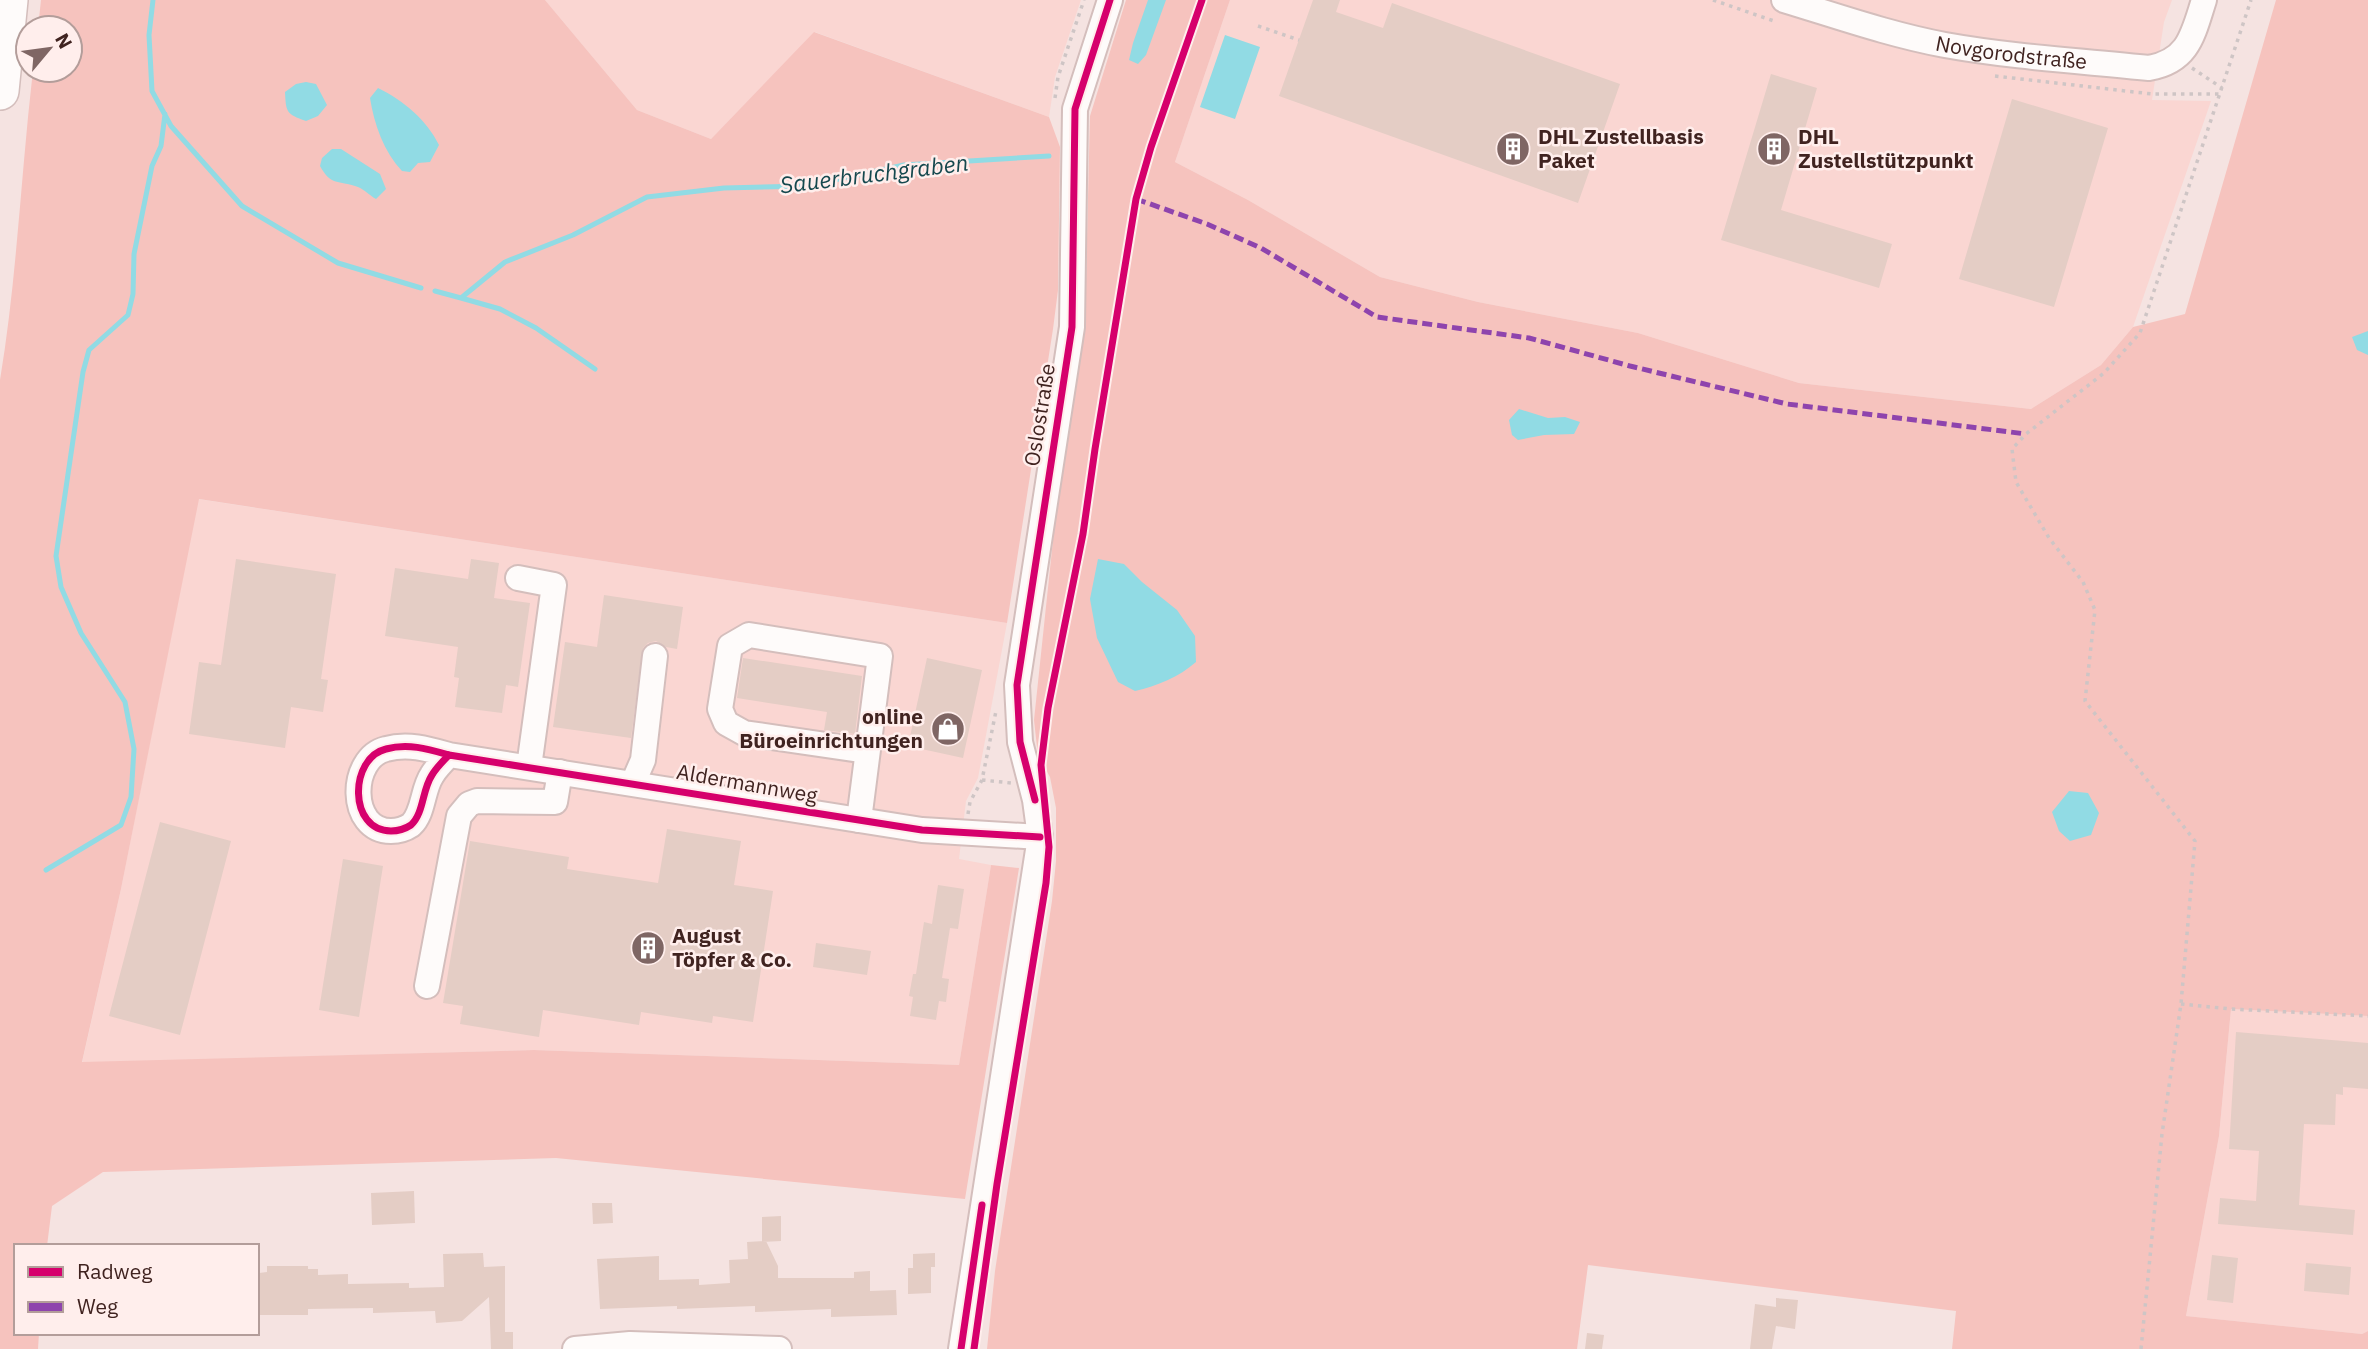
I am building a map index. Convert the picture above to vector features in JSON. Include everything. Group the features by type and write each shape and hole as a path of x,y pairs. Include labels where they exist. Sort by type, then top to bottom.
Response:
{"highway":[{"path":"0,92 9,0"}],"street":[{"name":"Oslostraße","path":"961,1349 1040,837 1020,742 1017,685 1072,327 1075,109 1110,0"},
{"name":"Novgorodstraße","path":"1784,0 1849,20 1956,47 2149,68 2165,65 2176,58"},
{"path":"2176,58 2189,44 2204,0"},
{"path":"518,578 554,585 529,767"},
{"path":"859,820 880,656 749,635 730,646 720,709 726,723 744,733 867,751"},
{"path":"633,783 643,760 655,656"},
{"name":"Aldermannweg","path":"449,755 922,830 1040,837"},
{"path":"427,986 459,816 469,804 477,801 555,802 561,772"},
{"path":"575,1349 630,1344 779,1349"}],"path":[{"path":"1054,103 1058,77 1084,0"},
{"path":"2141,1349 2162,1134 2181,1004 2195,841 2085,701 2095,610 2083,582 2049,538 2016,482 2012,449 2026,434 2104,373 2140,333 2251,0"},
{"path":"1258,26 1299,40"},
{"path":"2176,58 2222,88"},
{"path":"965,831 970,802 982,780 997,703"},
{"path":"982,780 1030,782"},
{"path":"2181,1004 2368,1016"}],"shaded area":[{"path":"41,0 545,0 637,110 711,139 814,32 1049,117 1060,147 1058,290 1007,623 199,499 121,889 82,1062 534,1050 959,1065 991,865 1019,868 965,1199 556,1158 103,1172 52,1206 47,1244 14,1244 14,1335 39,1335 38,1349 0,1349 0,380 11,303 32,84 84,84 84,14 40,14"},
{"path":"545,0 1081,0 1055,77 1049,117 815,32 711,139 637,110"},
{"path":"1126,0 1230,0 1175,162 1248,200 1380,277 1478,302 1638,333 1799,383 2031,409 2101,365 2133,327 2185,314 2276,0 2368,0 2368,1016 2231,1009 2219,1136 2186,1316 2362,1334 2368,1331 2368,1349 1952,1349 1956,1311 1588,1265 1577,1349 987,1349 995,1271 1056,861 1056,808 1050,777 1038,756 1034,720 1054,531 1086,279 1090,116"},
{"path":"1230,0 2172,0 2164,22 2152,100 2211,101 2133,327 2101,365 2031,409 1799,383 1638,333 1478,302 1380,277 1248,200 1175,162"},
{"path":"198,499 1007,623 978,778 966,801 959,859 991,865 959,1065 534,1050 82,1063 121,889"},
{"path":"2231,1009 2368,1016 2368,1331 2362,1334 2186,1316 2219,1136"}],"water":[{"path":"1148,0 1166,0 1146,55 1138,64 1129,60"},
{"path":"1225,35 1260,47 1235,119 1200,107"},
{"path":"296,84 316,84 327,105 318,116 306,121 288,111 285,92"},
{"path":"378,88 405,105 428,127 439,145 430,162 418,163 410,172 402,171 390,155 377,128 370,98"},
{"path":"332,149 341,149 380,174 386,189 376,199 358,187 331,180 320,166 322,158"},
{"path":"2368,331 2368,355 2357,350 2352,337"},
{"path":"1519,409 1548,418 1565,417 1580,422 1574,434 1544,435 1518,440 1512,435 1509,420"},
{"path":"1098,559 1124,564 1177,610 1195,636 1196,662 1175,676 1143,689 1135,691 1118,682 1097,638 1090,599"},
{"path":"2069,791 2088,793 2099,813 2091,835 2070,841 2059,831 2052,812"}],"building":[{"name":"DHL Zustellbasis Paket","path":"1313,0 1340,0 1336,12 1383,28 1392,3 1620,84 1578,203 1279,96"},
{"name":"DHL Zustellstützpunkt","path":"1771,74 1817,88 1781,210 1892,244 1879,288 1721,240"},
{"path":"2012,99 2108,128 2054,307 1959,279"},
{"path":"236,559 336,574 321,679 328,680 323,712 291,707 285,748 189,734 199,662 221,665"},
{"path":"471,559 499,563 494,598 530,603 518,687 506,685 502,713 455,707 459,678 454,677 458,647 385,636 395,568 468,579"},
{"path":"604,595 683,607 677,649 656,641 643,648 631,738 553,727 565,642 597,647"},
{"path":"743,658 862,676 855,734 824,730 827,712 737,698"},
{"path":"927,658 982,670 963,758 908,746"},
{"path":"160,822 231,841 180,1035 109,1016"},
{"path":"667,829 741,841 734,885 773,891 753,1022 713,1016 712,1023 641,1012 639,1025 543,1010 539,1037 460,1024 463,1006 443,1003 470,841 569,857 567,869 658,883"},
{"path":"343,859 383,866 359,1017 319,1010"},
{"path":"938,885 964,889 958,929 950,928 942,978 949,979 946,1002 939,1001 936,1020 910,1016 913,997 909,996 913,974 916,974 924,922 932,924"},
{"path":"816,943 871,951 867,975 813,967"},
{"path":"2236,1032 2368,1043 2368,1089 2343,1087 2343,1095 2336,1094 2335,1125 2304,1124 2299,1205 2355,1210 2353,1235 2218,1224 2220,1198 2256,1201 2259,1151 2229,1149"},
{"path":"414,1191 415,1223 372,1225 371,1193"},
{"path":"592,1203 612,1203 613,1223 593,1224"},
{"path":"781,1216 781,1241 762,1242 762,1217"},
{"path":"766,1241 778,1266 778,1278 854,1278 854,1272 870,1271 870,1291 896,1290 897,1315 831,1317 831,1309 755,1312 755,1306 600,1309 597,1259 659,1256 659,1280 699,1279 699,1285 730,1283 729,1260 748,1259 747,1242"},
{"path":"483,1253 484,1267 505,1266 505,1332 513,1332 513,1349 491,1349 489,1297 462,1321 436,1323 435,1311 373,1313 373,1308 308,1309 308,1315 259,1315 259,1273 267,1272 267,1266 308,1266 308,1269 318,1269 318,1275 348,1274 348,1284 409,1283 409,1288 444,1287 443,1254"},
{"path":"935,1253 935,1267 931,1267 931,1293 908,1294 908,1268 913,1268 913,1254"},
{"path":"2212,1255 2238,1258 2233,1303 2207,1300"},
{"path":"2306,1263 2351,1267 2349,1295 2304,1291"},
{"path":"1776,1298 1798,1300 1795,1329 1776,1326 1772,1349 1750,1349 1755,1304 1776,1307"},
{"path":"1587,1333 1604,1335 1602,1349 1585,1349"}],"waterway":[{"name":"Sauerbruchgraben","path":"153,0 149,35 152,91 171,126 242,206 338,263 421,288"},
{"path":"46,870 121,825 131,797 134,749 125,702 81,633 61,587 56,556 83,372 89,350 128,315 133,294 134,254 152,166 161,146 165,114"},
{"name":"Sauerbruchgraben","path":"435,291 461,298 505,262 573,235 647,197 724,188 807,186 904,165 1049,156"},
{"path":"461,298 500,309 536,328 595,369"}],"marked path":[{"path":"1136,199 1207,224 1261,248 1377,317 1529,338 1787,404 2026,434"}],"cycle path":[{"path":"1035,800 1020,742 1017,685 1072,327 1075,109 1110,0"},
{"path":"974,1349 997,1184 1046,883 1049,847 1041,765 1048,708 1083,534 1136,199 1151,147 1202,0"},
{"path":"449,755 429,781 418,814 411,825 391,831 377,828 367,819 358,793 365,766 374,755 386,749 410,747 922,830 1040,837"},
{"path":"961,1349 982,1205"}],"place":[{"name":"DHL Zustellbasis Paket","path":"1513,149"},
{"name":"DHL Zustellstützpunkt","path":"1774,149"},
{"name":"online Büroeinrichtungen","path":"948,729"},
{"name":"August Töpfer & Co.","path":"648,948"}]}
